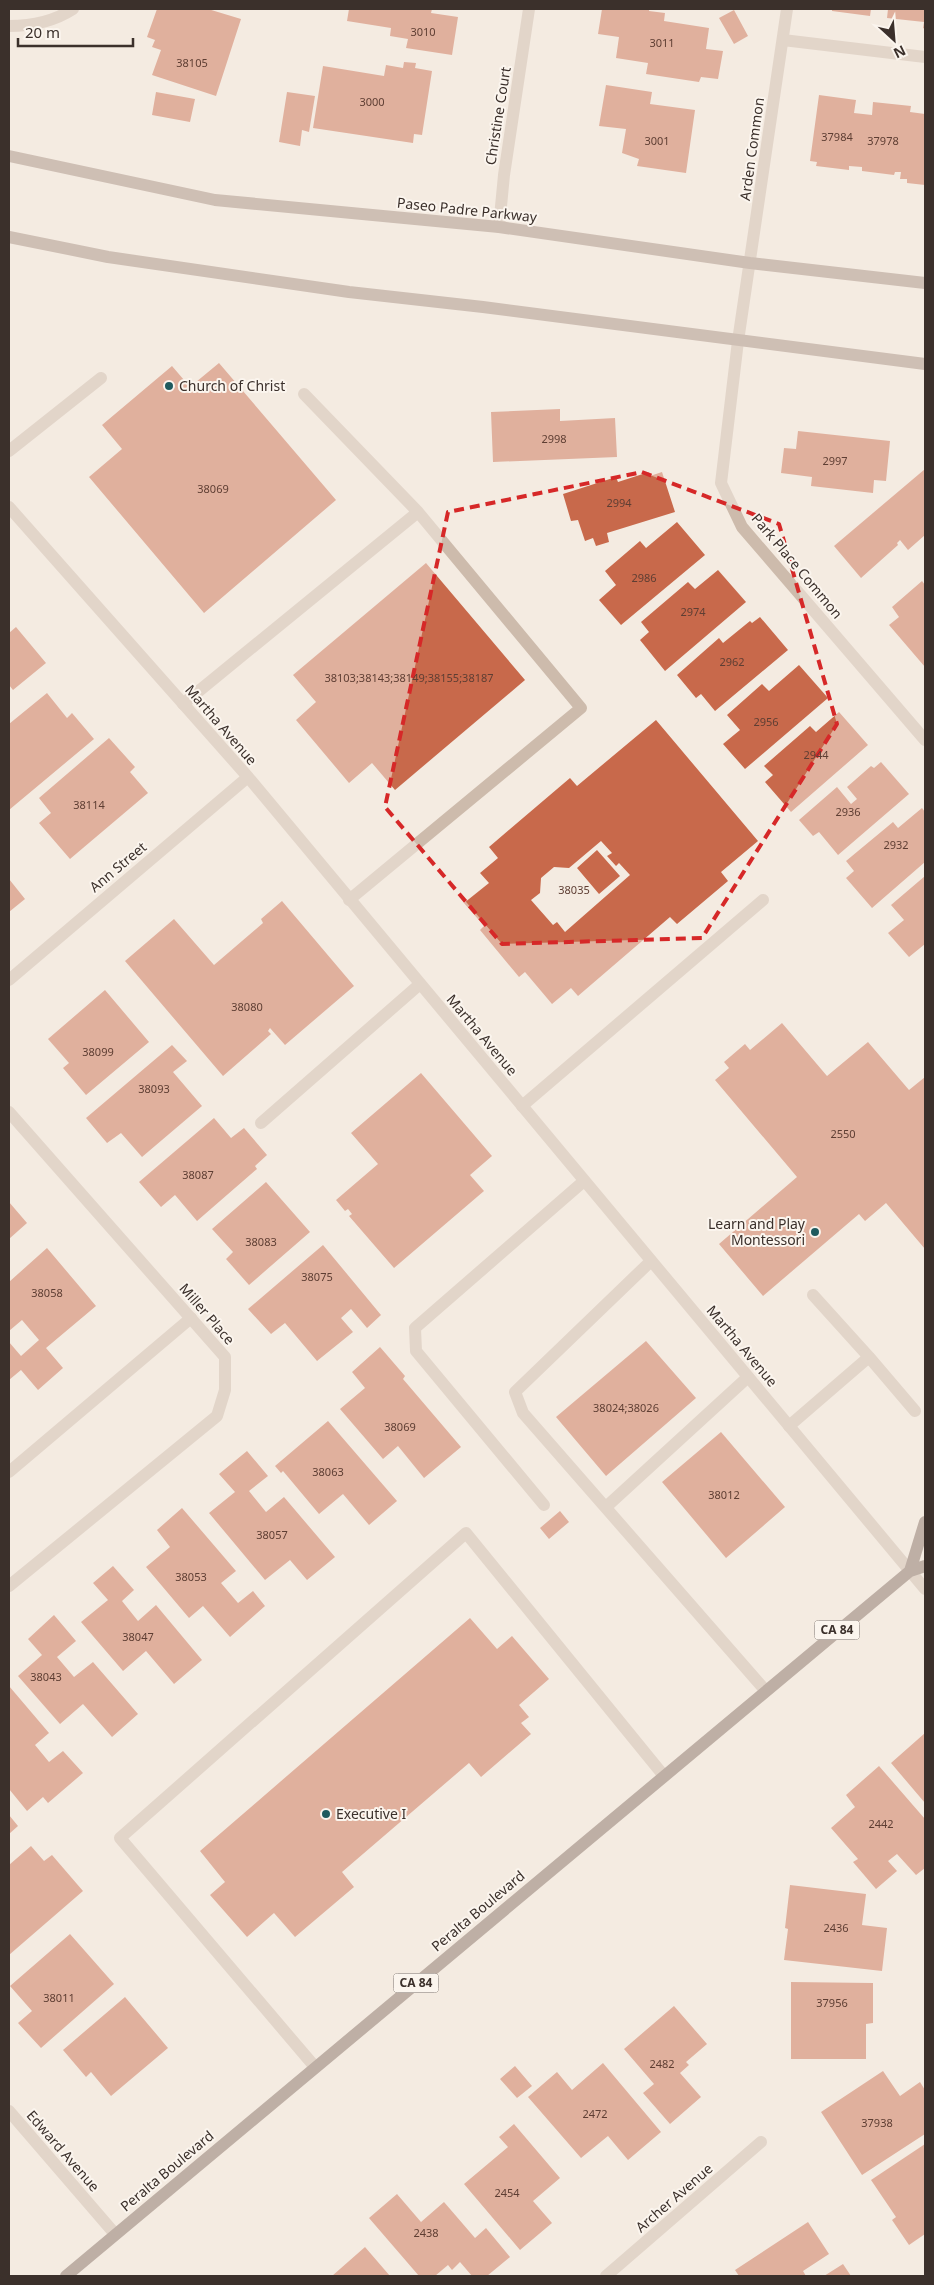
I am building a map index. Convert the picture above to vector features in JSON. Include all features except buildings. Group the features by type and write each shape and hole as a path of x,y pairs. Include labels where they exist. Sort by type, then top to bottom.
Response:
{"main road":[{"name":"Paseo Padre Parkway","path":"9,156 214,200 499,227 750,263 925,283"},
{"path":"9,237 108,257 340,291 483,306 738,341 925,364"},
{"path":"910,1570 925,1522"},
{"name":"Peralta Boulevard","path":"66,2276 910,1570 925,1566"}],"street":[{"path":"9,26 29,26 59,18 73,9"},
{"name":"Christine Court","path":"499,227 504,175 530,9"},
{"name":"Arden Common","path":"750,263 788,9"},
{"path":"782,40 925,57"},
{"name":"Park Place Common","path":"750,263 738,341 721,483 742,527 925,740"},
{"path":"9,451 101,378"},
{"path":"304,394 418,512 581,708 349,900"},
{"name":"Martha Avenue","path":"9,507 248,777 925,1588"},
{"path":"183,704 418,512"},
{"name":"Ann Street","path":"9,980 248,777"},
{"path":"522,1106 763,900"},
{"path":"261,1123 420,984"},
{"name":"Miller Place","path":"9,1112 225,1357 226,1390 217,1416 9,1586"},
{"path":"544,1505 416,1351 415,1328 584,1181"},
{"path":"651,1261 515,1392 523,1414 765,1690"},
{"path":"813,1295 915,1411"},
{"path":"9,1472 191,1318"},
{"path":"789,1426 868,1357"},
{"path":"606,1507 748,1376"},
{"path":"315,2067 120,1838 466,1533 664,1776"},
{"name":"Edward Avenue","path":"9,2111 115,2234"},
{"name":"Archer Avenue","path":"606,2276 761,2142"}],"highlighted area":[{"path":"642,472 779,524 837,724 702,938 502,944 385,807 448,512"}],"place":[{"name":"Church of Christ","path":"169,386"},
{"name":"Learn and Play Montessori","path":"815,1232"},
{"name":"Executive I","path":"326,1814"}]}
